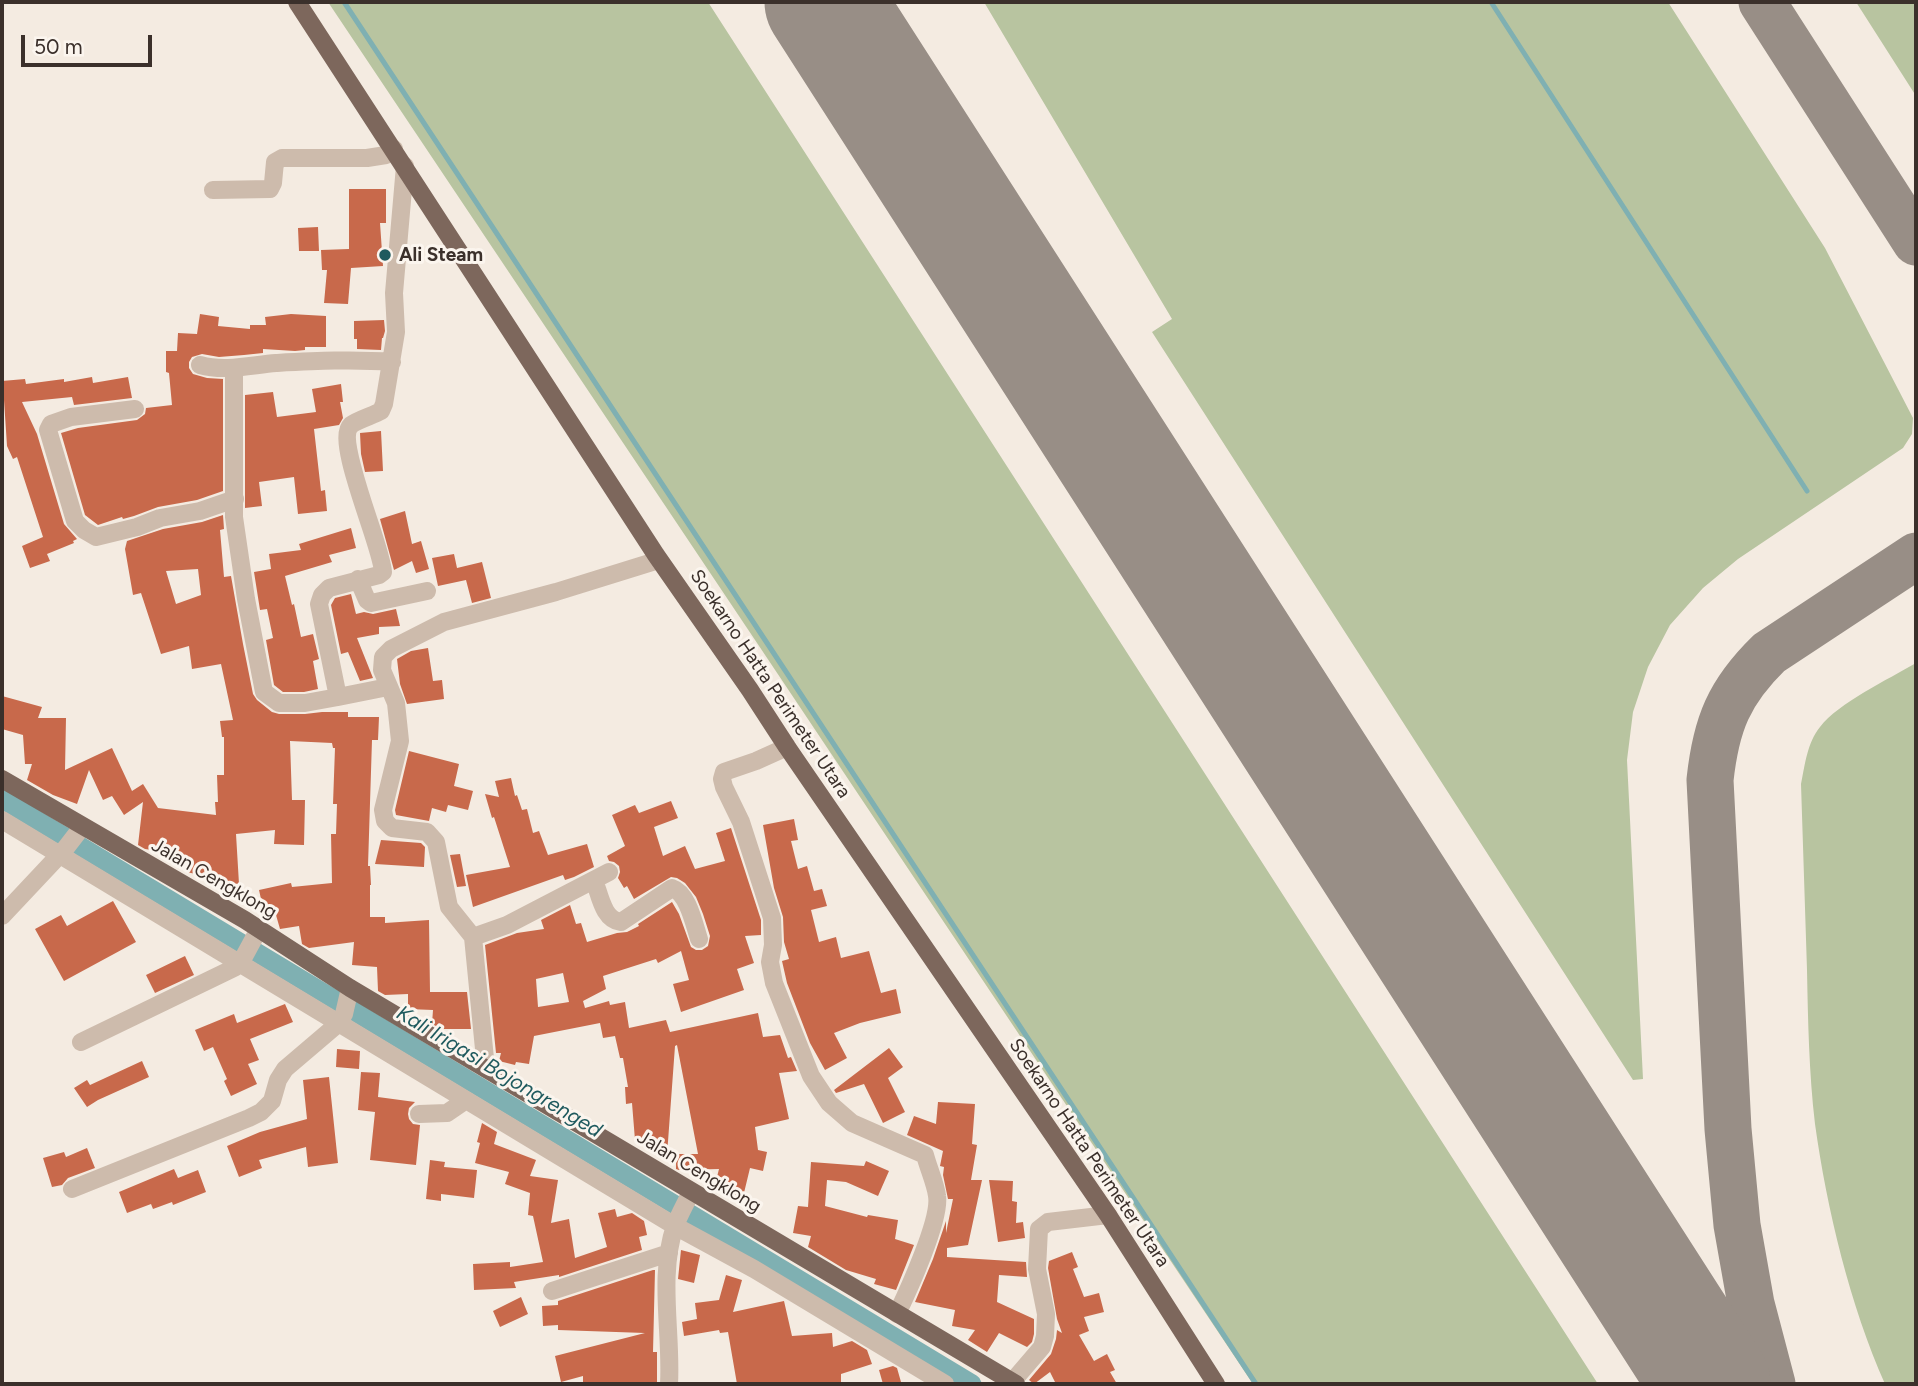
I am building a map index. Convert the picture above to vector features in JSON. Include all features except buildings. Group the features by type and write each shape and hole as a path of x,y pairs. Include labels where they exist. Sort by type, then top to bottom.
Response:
{"main road":[{"name":"Soekarno Hatta Perimeter Utara","path":"297,2 659,560 1108,1215 1216,1384"},
{"name":"Jalan Cengklong","path":"2,779 79,829 258,932 349,990 486,1069 689,1195 1014,1383"}],"street":[{"path":"213,190 270,189 275,162 282,158 367,158 386,155 394,149"},
{"path":"338,697 319,604 329,587 383,572 355,477 347,433 351,425 381,411 384,404 396,332 394,293 405,166"},
{"path":"200,365 222,369 275,363 365,360 392,362"},
{"path":"234,368 234,517 264,692 279,703 304,703 388,687"},
{"path":"135,409 71,417 51,424 48,430 75,521 84,530 96,537 160,518 200,511 235,499"},
{"path":"486,1069 473,937 449,907 436,842 427,832 392,828 385,821 383,810 400,741 396,703 382,670 383,657 391,649 444,622 556,592 659,560"},
{"path":"358,579 371,603 427,591"},
{"path":"787,747 724,772 722,779 741,822 772,918 773,945 770,962 774,983 811,1076 829,1103 852,1123 925,1155 937,1196 937,1212 897,1314"},
{"path":"2,820 341,1019 466,1100 945,1384"},
{"path":"2,916 62,853 79,829"},
{"path":"473,937 507,925 602,876 607,915 614,921 621,922 672,888 677,889 683,895 699,939"},
{"path":"80,1042 241,962 258,932"},
{"path":"72,1189 261,1112 272,1101 278,1080 285,1069 341,1019 349,990"},
{"path":"419,1114 447,1113 466,1100"},
{"path":"668,1384 669,1253 676,1223 689,1195"},
{"path":"1014,1383 1042,1347 1045,1336 1046,1314 1037,1269 1038,1229 1048,1222 1108,1215"},
{"path":"552,1291 669,1253"}],"green space":[{"path":"328,2 708,2 1598,1384 1253,1384"},
{"path":"984,2 1668,2 1825,248 1913,418 1912,434 1903,448 1738,559 1703,588 1670,625 1648,667 1633,712 1627,760 1643,1079 1633,1080 1152,332 1172,319"},
{"path":"1856,2 1916,2 1916,96"},
{"path":"1916,663 1916,1384 1885,1384 1872,1354 1841,1257 1815,1124 1809,1047 1801,784 1812,740 1828,718 1851,700"}],"waterway":[{"path":"344,2 1256,1384"},
{"path":"1491,2 1807,491"},
{"name":"Kali Irigasi Bojongrenged","path":"2,799 972,1384"}],"taxiway":[{"path":"826,2 836,20"},
{"path":"1762,2 1916,242"},
{"path":"1772,1384 1751,1304 1737,1225 1728,1129 1710,780 1716,742 1734,696 1769,653 1916,556"}],"runway":[{"path":"824,2 1711,1384"}],"place":[{"name":"Ali Steam","path":"385,255"}]}
